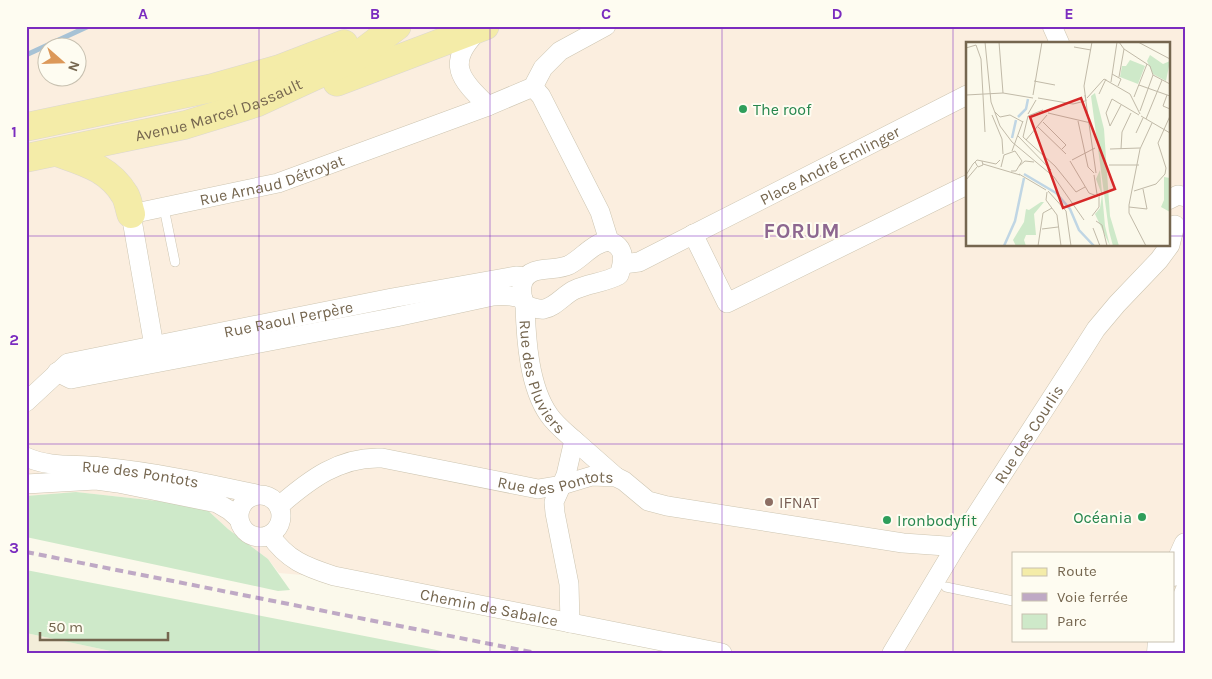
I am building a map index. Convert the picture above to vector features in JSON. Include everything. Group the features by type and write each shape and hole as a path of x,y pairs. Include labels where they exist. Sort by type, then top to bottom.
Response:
{"main road":[{"name":"Avenue Marcel Dassault","path":"26,127 212,88 279,69 390,26"},
{"name":"Avenue Marcel Dassault","path":"26,158 185,125 256,103 356,56 397,26"},
{"path":"256,103 332,84 483,27"},
{"path":"56,152 85,162 108,174 126,196 131,214"}],"street":[{"path":"606,26 560,51 543,68 533,87 541,96 600,212 609,241 616,243 620,248 623,255 623,264"},
{"path":"1052,26 1059,42"},
{"path":"483,27 465,44 459,58 460,71 466,83 488,106"},
{"name":"Rue Arnaud Détroyat","path":"131,214 278,183 488,106 533,87"},
{"name":"Place André Emlinger","path":"623,264 638,262 966,96"},
{"path":"693,234 727,303 966,185"},
{"path":"1170,199 1178,195 1186,197"},
{"path":"131,214 154,346"},
{"name":"Rue des Courlis","path":"1170,245 1176,223"},
{"name":"Rue Raoul Perpère","path":"26,402 68,363 392,298 516,276 525,277 534,272 567,266 594,246 609,241"},
{"name":"Rue des Courlis","path":"892,653 956,546 1096,329 1159,260 1169,246"},
{"name":"Rue Raoul Perpère","path":"57,372 71,379 396,317 493,296 516,296 536,309 546,309 573,291 592,283 607,281 619,275 623,264"},
{"path":"524,302 521,287 525,277"},
{"name":"Rue des Pluviers","path":"524,302 526,332 534,383 540,401 549,416 616,477"},
{"name":"Rue des Pluviers","path":"570,623 569,584 554,502 566,475 574,440"},
{"name":"Rue des Pontots","path":"26,457 60,466 101,466 206,483 256,494"},
{"name":"Rue des Pontots","path":"279,506 320,474 342,464 366,457 382,458 538,489 562,485 592,476 616,477 624,481 648,501 667,506 903,543 956,546"},
{"name":"Rue des Pontots","path":"26,484 96,480 118,483 217,503 238,518"},
{"path":"256,494 269,496 279,506 281,512 279,525 270,534 258,537 247,533 238,518 245,500 256,494"},
{"name":"Chemin de Sabalce","path":"270,534 277,545 295,561 312,570 334,576 722,653"},
{"path":"1174,572 1186,545"},
{"path":"1180,653 1179,635 1186,599"}],"lane":[{"path":"164,208 176,262"},
{"path":"1174,603 1186,575"},
{"path":"946,587 1012,601"}],"shaded area":[{"path":"35,26 1186,26 1186,653 694,653 348,579 279,573 268,559 228,529 203,506 76,492 26,496 26,29"},
{"path":"26,633 120,653 26,653"}],"green space":[{"path":"76,492 203,506 228,529 268,559 290,590 278,591 26,537 26,496"},
{"path":"26,570 452,653 120,653 26,633"}],"waterway":[{"path":"26,55 89,26"}],"railway":[{"path":"26,552 536,653"}],"place":[{"name":"The roof","path":"743,109"},
{"name":"IFNAT","path":"769,502"},
{"name":"Océania","path":"1142,517"},
{"name":"Ironbodyfit","path":"887,520"}],"district":[{"name":"FORUM","path":"802,231"}]}
